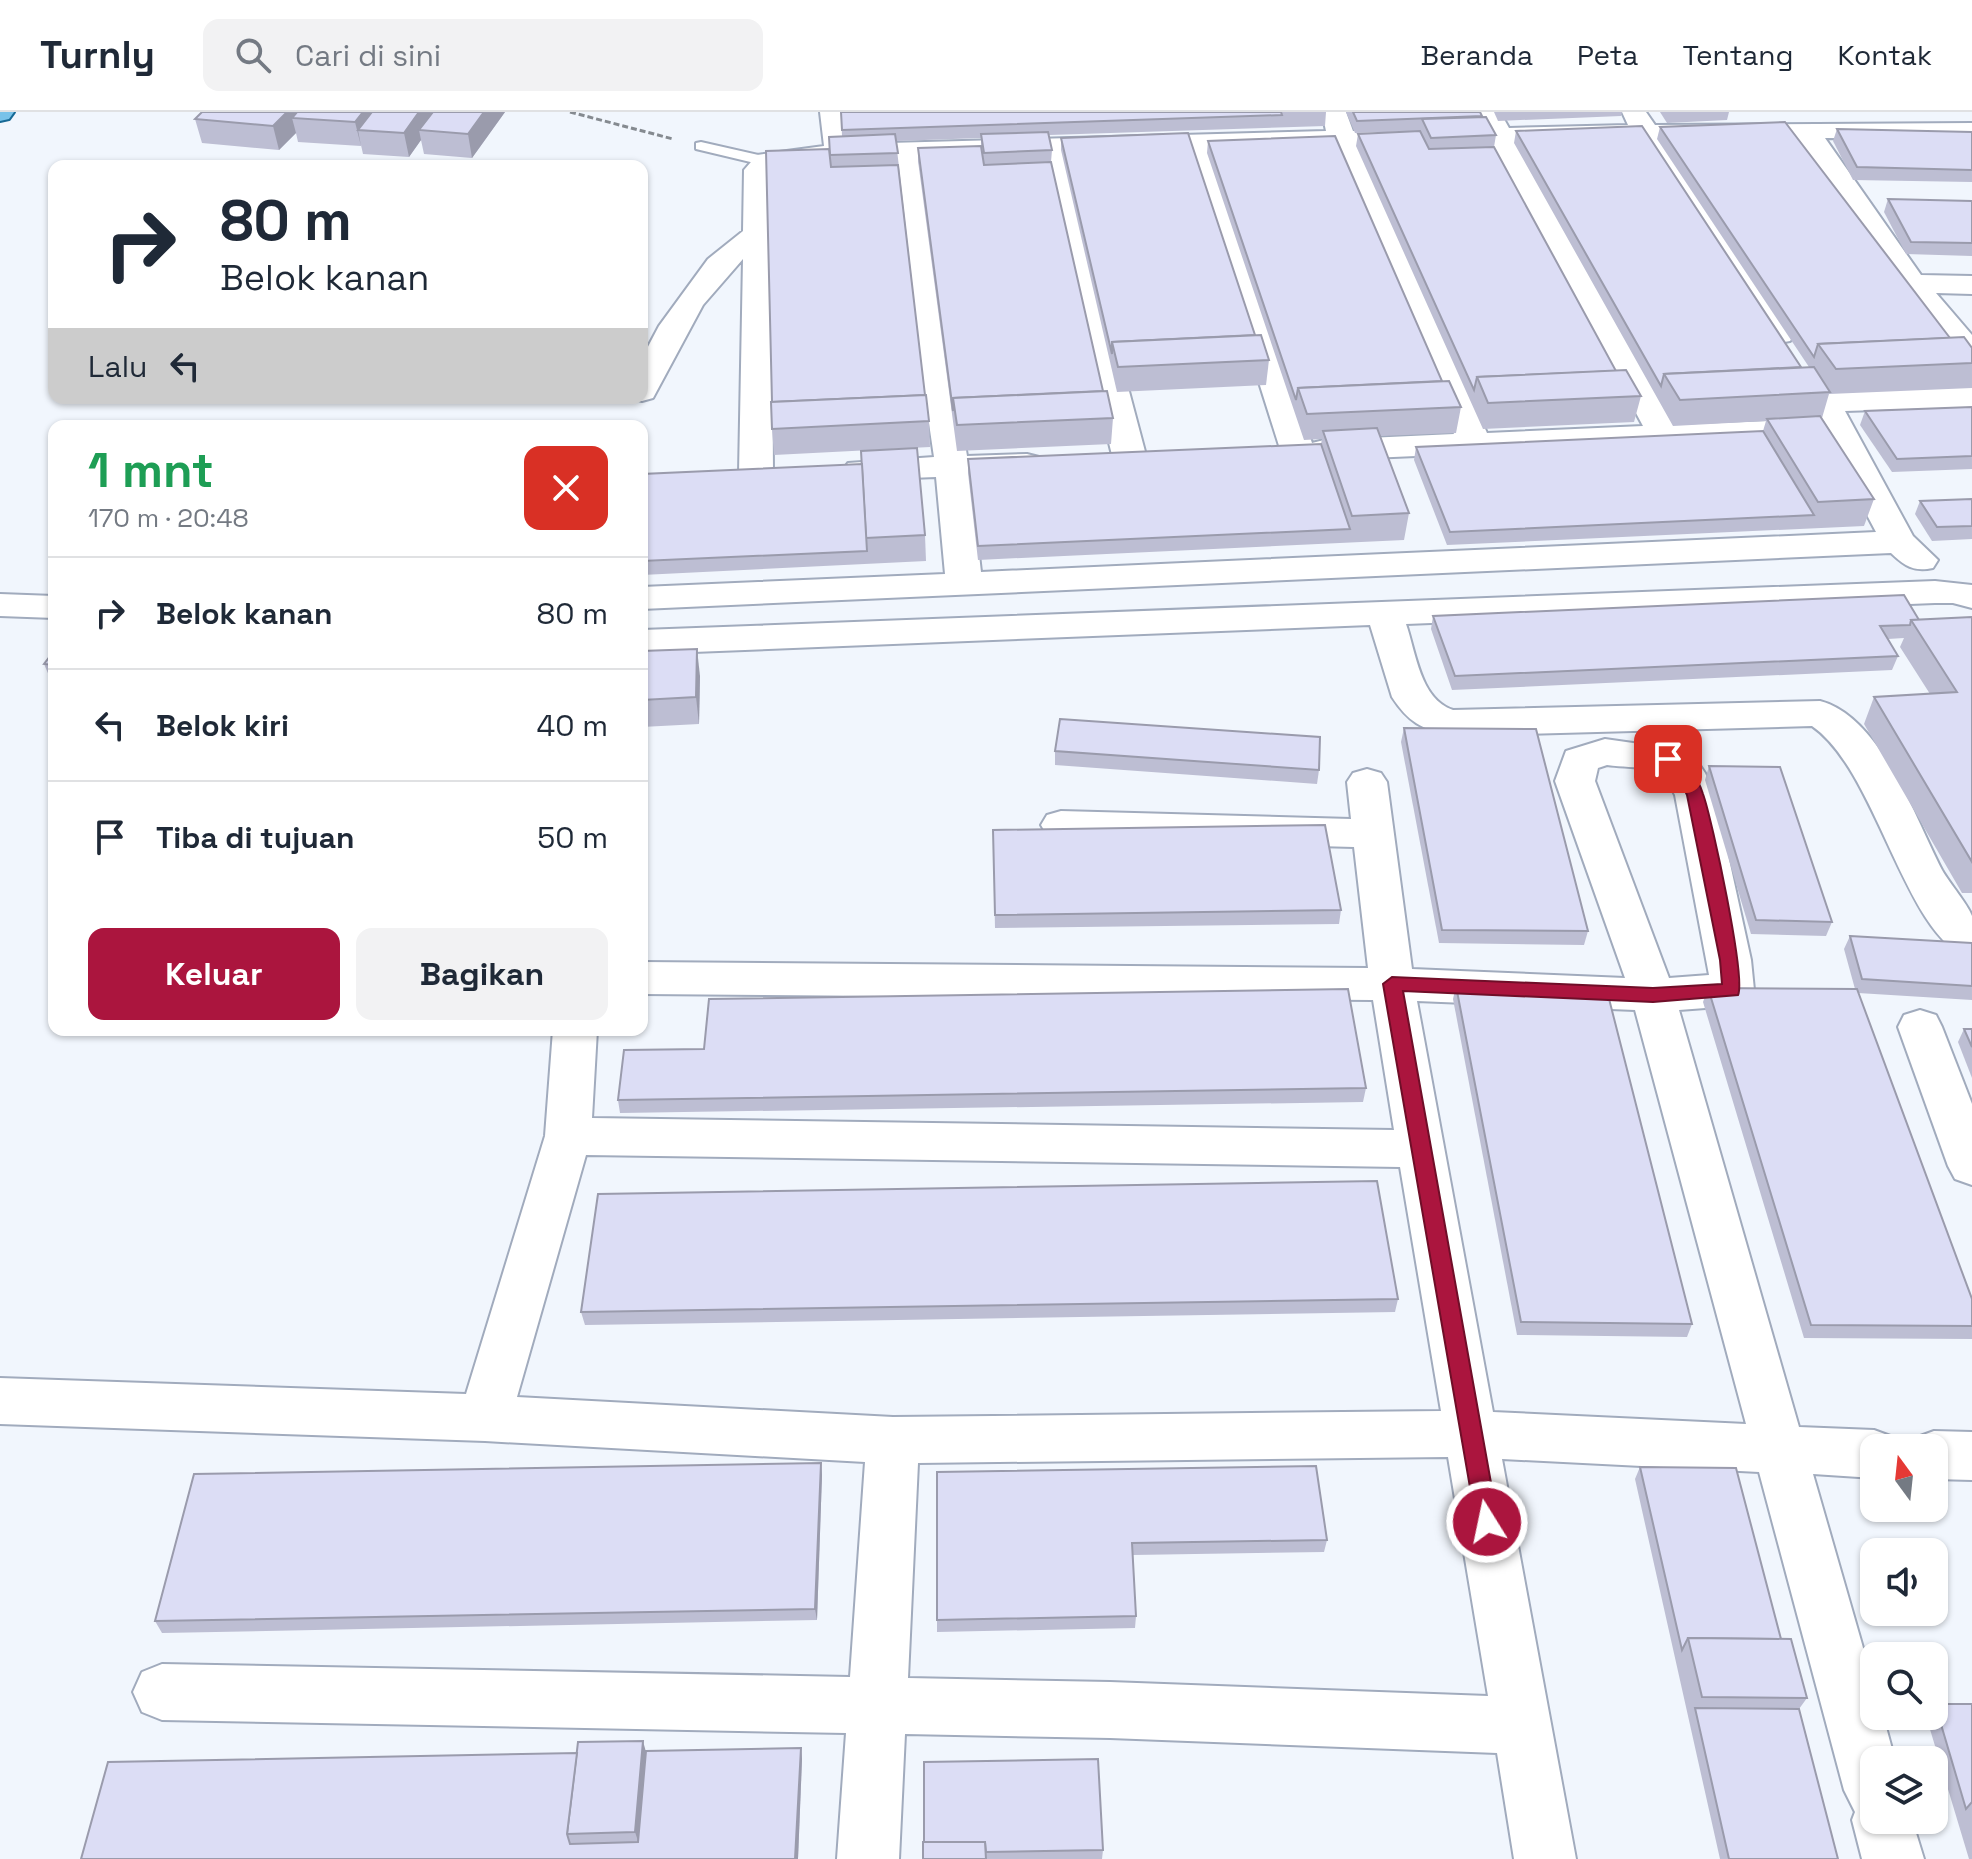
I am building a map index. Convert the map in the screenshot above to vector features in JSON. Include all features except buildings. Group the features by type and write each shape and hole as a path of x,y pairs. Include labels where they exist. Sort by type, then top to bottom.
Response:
{"street":[{"path":"833,112 839,153"},
{"path":"1334,112 1342,141 1475,444"},
{"path":"1640,122 1817,392 1898,509 1899,542 1954,594 1972,631"},
{"path":"757,473 755,174 758,166 767,161 839,153 1197,142 1342,141 1495,124 1640,122 1805,130 1972,131"},
{"path":"1495,124 1665,436"},
{"path":"1805,130 1871,202 1912,284 1972,355"},
{"path":"1197,142 1283,452 1665,436 1817,392 1972,397"},
{"path":"1050,147 1131,459"},
{"path":"903,151 952,467 964,585"},
{"path":"648,378 663,346 711,272 733,249 756,236"},
{"path":"1912,284 1972,285"},
{"path":"831,471 1056,463"},
{"path":"648,598 1899,542"},
{"path":"648,642 1954,594"},
{"path":"0,605 48,607"},
{"path":"1385,615 1411,697 1427,715 1450,723 1820,713 1835,718 1860,752 1948,919 1972,944"},
{"path":"648,978 1392,984 1653,995 1753,992 1729,960 1695,795 1685,773 1668,759 1605,752 1580,760 1575,781 1653,995 1862,1746"},
{"path":"1367,782 1392,984 1545,1859"},
{"path":"1061,825 1374,834"},
{"path":"1920,1027 1972,1166"},
{"path":"485,1418 568,1136 575,1036"},
{"path":"568,1136 1422,1149"},
{"path":"0,1401 485,1418 893,1440 1472,1434 1860,1454"},
{"path":"868,1859 893,1440"},
{"path":"1948,1455 1972,1456"},
{"path":"162,1692 876,1704 1523,1726"},
{"path":"1886,1834 1893,1859"}],"lane":[{"path":"701,146 767,161"}],"path":[{"path":"570,112 701,146"}],"route":[{"path":"1487,1522 1392,984 1653,995 1732,990 1729,960 1695,795 1685,773 1668,759"}]}
